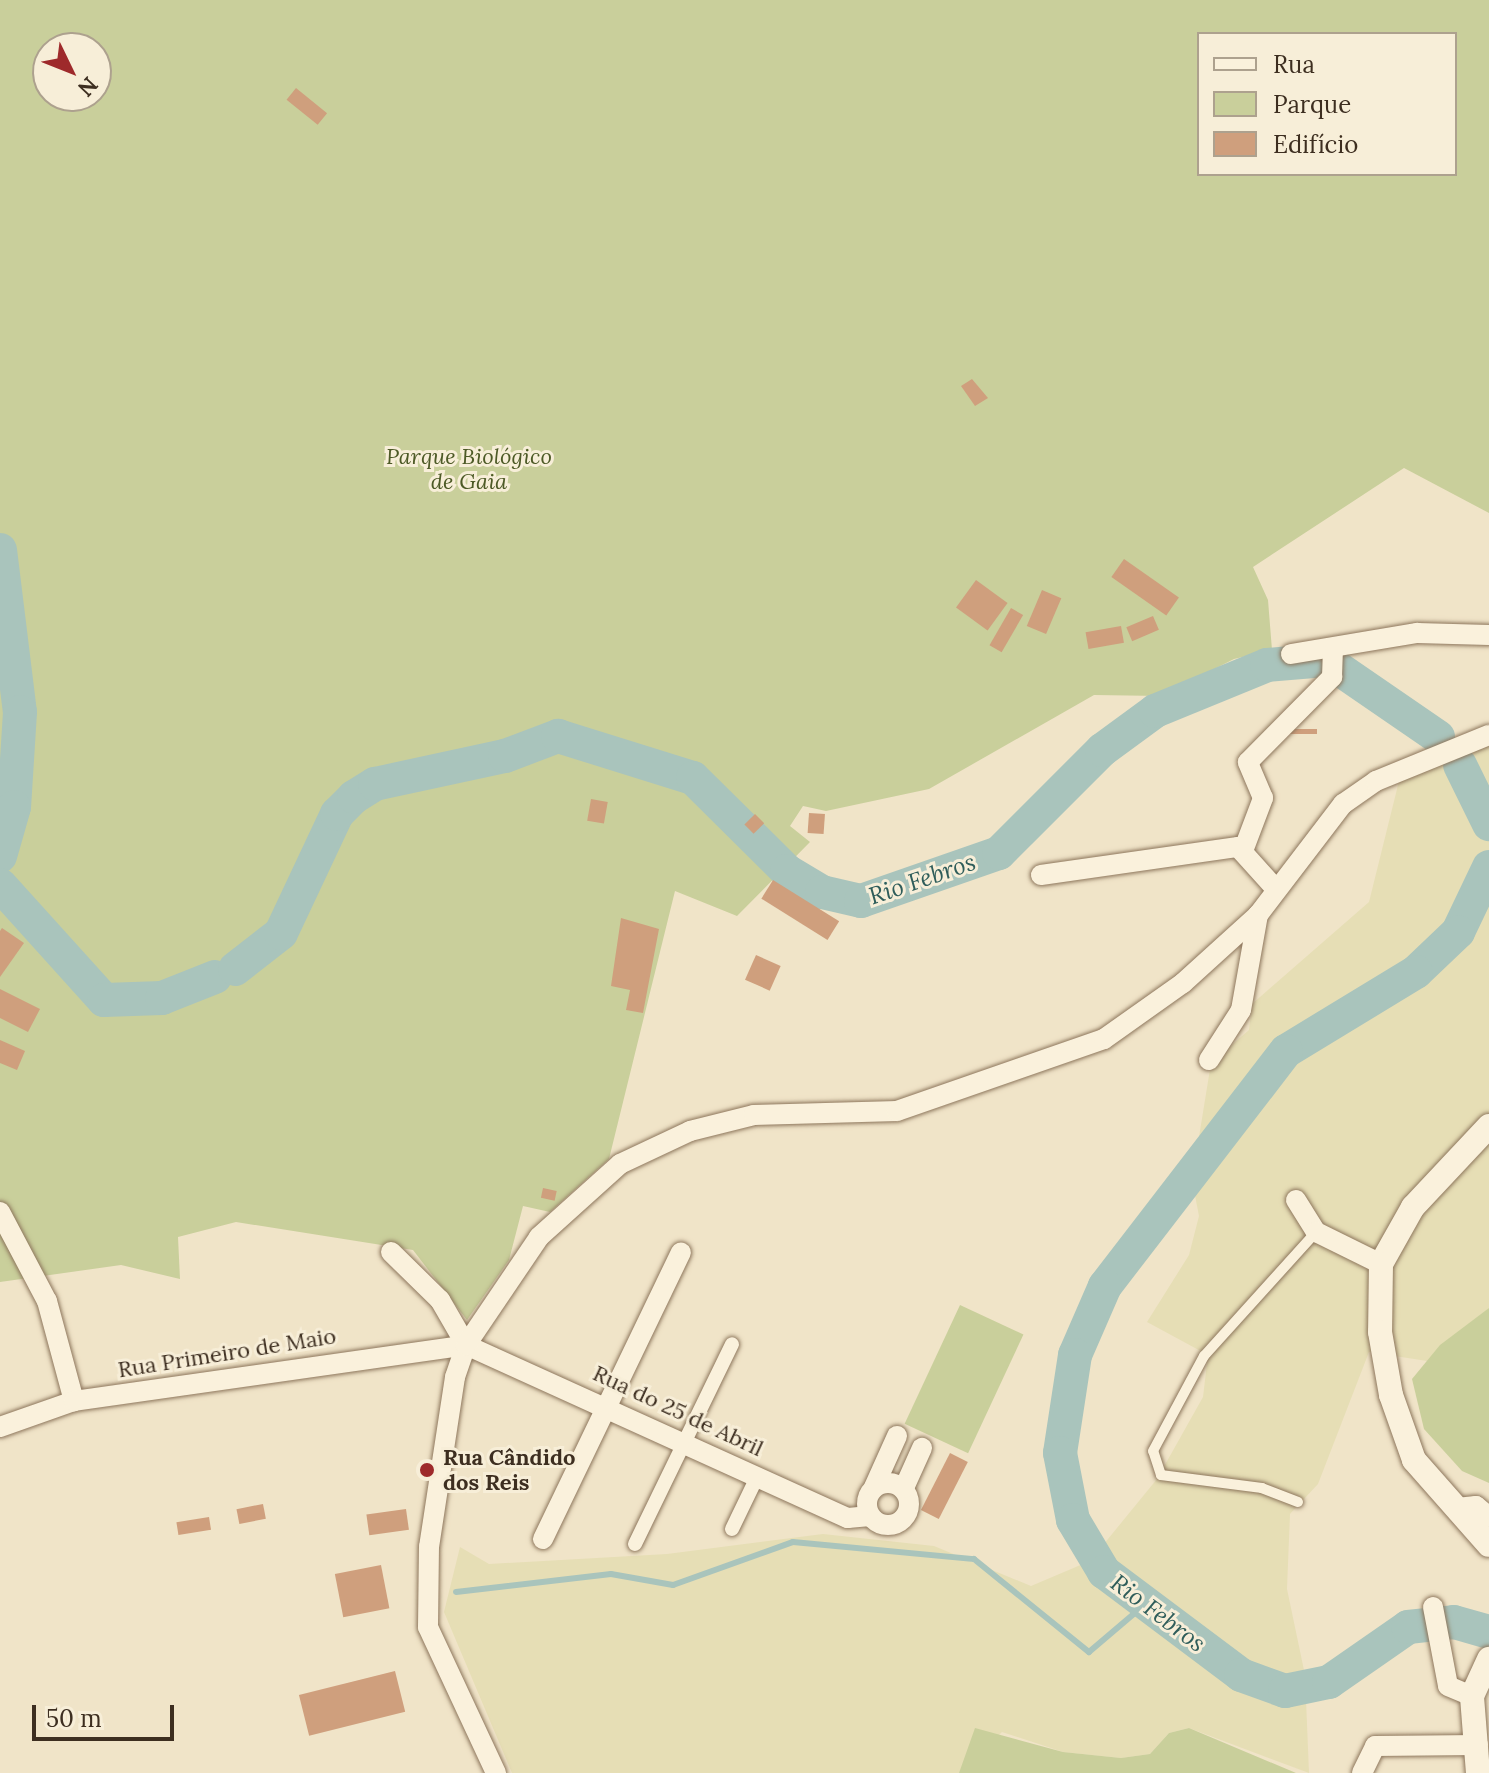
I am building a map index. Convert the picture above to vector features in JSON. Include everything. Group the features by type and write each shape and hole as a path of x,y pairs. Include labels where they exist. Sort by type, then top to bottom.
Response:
{"street":[{"path":"1291,654 1334,661 1417,633 1489,635"},
{"path":"1243,851 1263,798 1248,762 1334,661"},
{"path":"496,1773 428,1627 429,1547 466,1345 539,1237 620,1164 690,1131 754,1115 932,1103 1104,1039 1183,983 1258,915 1274,887 1354,796 1489,735"},
{"path":"1041,875 1121,868 1189,850 1243,851 1274,887"},
{"path":"1209,1060 1241,1010 1258,915"},
{"path":"1489,1126 1413,1207 1381,1264 1380,1332 1391,1395 1414,1460 1489,1545"},
{"path":"1296,1200 1316,1232 1381,1264"},
{"path":"0,1212 47,1301 74,1401"},
{"path":"391,1252 440,1300 466,1345"},
{"path":"543,1539 681,1252"},
{"path":"635,1544 732,1344"},
{"name":"Rua Primeiro de Maio","path":"0,1427 74,1401 466,1345"},
{"name":"Rua do 25 de Abril","path":"466,1345 607,1404 848,1518 870,1516 882,1525 901,1521 910,1504 904,1488 922,1448"},
{"path":"870,1516 874,1487 897,1436"},
{"path":"732,1529 758,1475"},
{"path":"874,1487 904,1488"},
{"path":"1457,1508 1476,1506 1489,1517"},
{"path":"1434,1618 1448,1686 1472,1696"},
{"path":"1478,1773 1472,1696 1489,1659"},
{"path":"1362,1773 1375,1746 1478,1745"}],"lane":[{"path":"1298,1502 1262,1488 1161,1475 1153,1451 1204,1356 1316,1232"}],"shaded area":[{"path":"1489,725 1489,1308 1427,1361 1369,1352 1318,1484 1290,1514 1287,1589 1305,1675 1309,1773 1189,1728 1169,1733 1150,1754 1121,1758 1063,1752 1002,1732 959,1773 512,1773 444,1612 460,1547 489,1564 667,1554 823,1534 934,1546 1031,1586 1090,1561 1157,1479 1203,1397 1208,1355 1147,1322 1189,1255 1199,1216 1192,1180 1211,1063 1249,1030 1252,1004 1369,902 1399,781 1485,746"}],"green space":[{"name":"Parque Biológico de Gaia","path":"0,0 1489,0 1489,513 1404,468 1253,567 1268,600 1272,650 1234,659 1161,696 1094,695 929,789 826,811 803,806 790,826 810,842 737,916 675,891 609,1159 550,1212 523,1206 509,1260 467,1320 413,1250 236,1222 178,1237 180,1279 121,1265 0,1282"},
{"path":"960,1305 1023,1335 968,1453 905,1424"},
{"path":"1489,1308 1489,1483 1462,1471 1424,1429 1412,1379 1440,1345"},
{"path":"975,1728 1063,1752 1121,1758 1150,1754 1169,1733 1189,1728 1296,1773 959,1773"}],"building":[{"path":"296,88 327,113 318,125 287,100"},
{"path":"972,379 988,398 975,406 961,386"},
{"path":"1124,559 1179,597 1166,615 1111,577"},
{"path":"976,580 1008,603 988,630 956,608"},
{"path":"1042,590 1061,598 1046,634 1027,626"},
{"path":"1011,608 1023,615 1002,652 990,645"},
{"path":"1153,616 1159,630 1132,641 1126,627"},
{"path":"1121,626 1124,643 1088,649 1086,632"},
{"path":"1288,729 1317,729 1317,734 1288,734"},
{"path":"591,799 608,802 604,824 587,821"},
{"path":"809,813 825,814 824,834 808,833"},
{"path":"755,814 764,823 754,834 744,825"},
{"path":"773,880 839,921 827,940 761,899"},
{"path":"621,918 659,929 643,1013 626,1010 630,990 611,986"},
{"path":"2,928 24,943 0,977 0,931"},
{"path":"756,955 781,966 770,991 745,980"},
{"path":"0,989 40,1009 28,1032 0,1018"},
{"path":"0,1040 25,1051 17,1070 0,1063"},
{"path":"543,1188 557,1191 555,1201 541,1198"},
{"path":"950,1453 968,1462 939,1519 921,1510"},
{"path":"263,1504 266,1519 239,1524 236,1509"},
{"path":"406,1509 409,1530 369,1535 366,1515"},
{"path":"209,1517 211,1530 178,1535 176,1522"},
{"path":"381,1565 389,1608 343,1617 335,1574"},
{"path":"395,1671 405,1712 309,1736 299,1695"}],"waterway":[{"name":"Rio Febros","path":"0,550 20,712 14,807 0,856"},
{"name":"Rio Febros","path":"235,969 281,933 337,814 354,797 375,784 505,756 558,736 693,778 787,871 822,892 861,901 999,853 1102,750 1155,711 1267,665 1326,660 1438,737"},
{"name":"Rio Febros","path":"1460,765 1489,824"},
{"name":"Rio Febros","path":"1489,867 1458,932 1416,972 1286,1051 1105,1286 1075,1355 1060,1453 1073,1520 1104,1572 1241,1675 1285,1691 1329,1682 1408,1627 1454,1622 1489,1632"},
{"name":"Rio Febros","path":"0,885 104,1000 162,998 215,977"},
{"path":"456,1592 611,1574 673,1585 793,1542 974,1559 1089,1652 1143,1606"}],"place":[{"name":"Rua Cândido dos Reis","path":"427,1470"}]}
